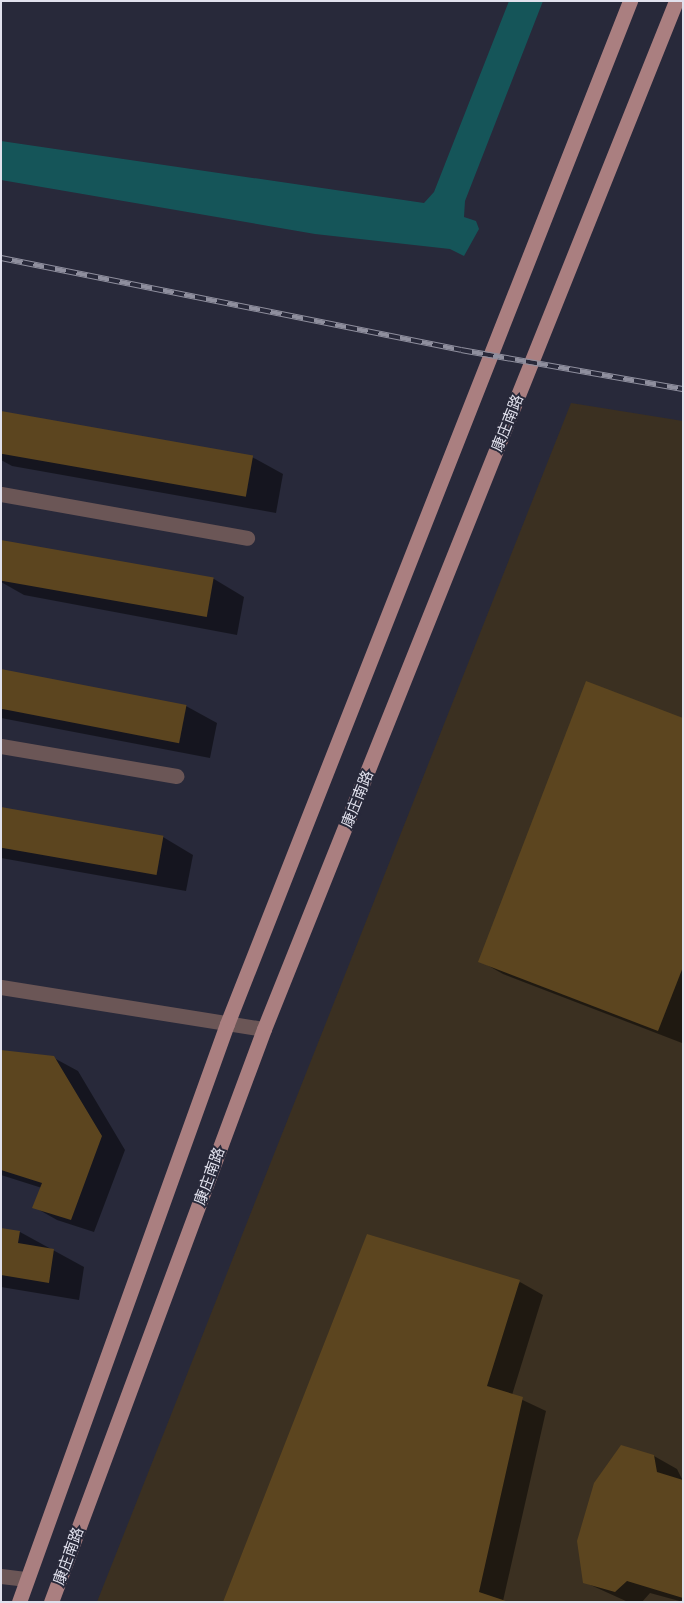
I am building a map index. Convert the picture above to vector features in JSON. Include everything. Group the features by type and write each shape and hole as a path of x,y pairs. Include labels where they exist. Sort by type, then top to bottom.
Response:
{"main road":[{"name":"康庄南路","path":"20,1602 227,1024 630,1"},
{"name":"康庄南路","path":"50,1602 264,1029 676,1"}],"street":[{"path":"1,494 246,538"},
{"path":"1,746 176,776"},
{"path":"1,987 264,1029"},
{"path":"1,1576 28,1579"}],"shaded area":[{"path":"509,1 543,1 465,201 464,217 476,221 479,229 464,256 450,249 315,234 1,180 1,141 424,203 434,192"},
{"path":"571,403 683,421 683,1602 97,1602"}],"building":[{"path":"1,411 253,455 246,497 1,454"},
{"path":"1,540 214,578 207,617 1,581"},
{"path":"1,669 187,705 179,743 1,709"},
{"path":"586,681 683,718 683,967 658,1031 478,962"},
{"path":"1,807 163,836 157,875 1,848"},
{"path":"1,1050 54,1056 102,1136 71,1220 32,1208 42,1183 1,1170"},
{"path":"1,1228 20,1231 18,1243 54,1249 49,1283 1,1275"},
{"path":"367,1234 520,1280 487,1386 523,1397 479,1592 509,1602 223,1602"},
{"path":"621,1445 654,1455 657,1472 683,1480 683,1598 627,1581 615,1592 583,1583 577,1541 594,1483"}],"railway":[{"path":"1,258 461,350 683,389"}]}
